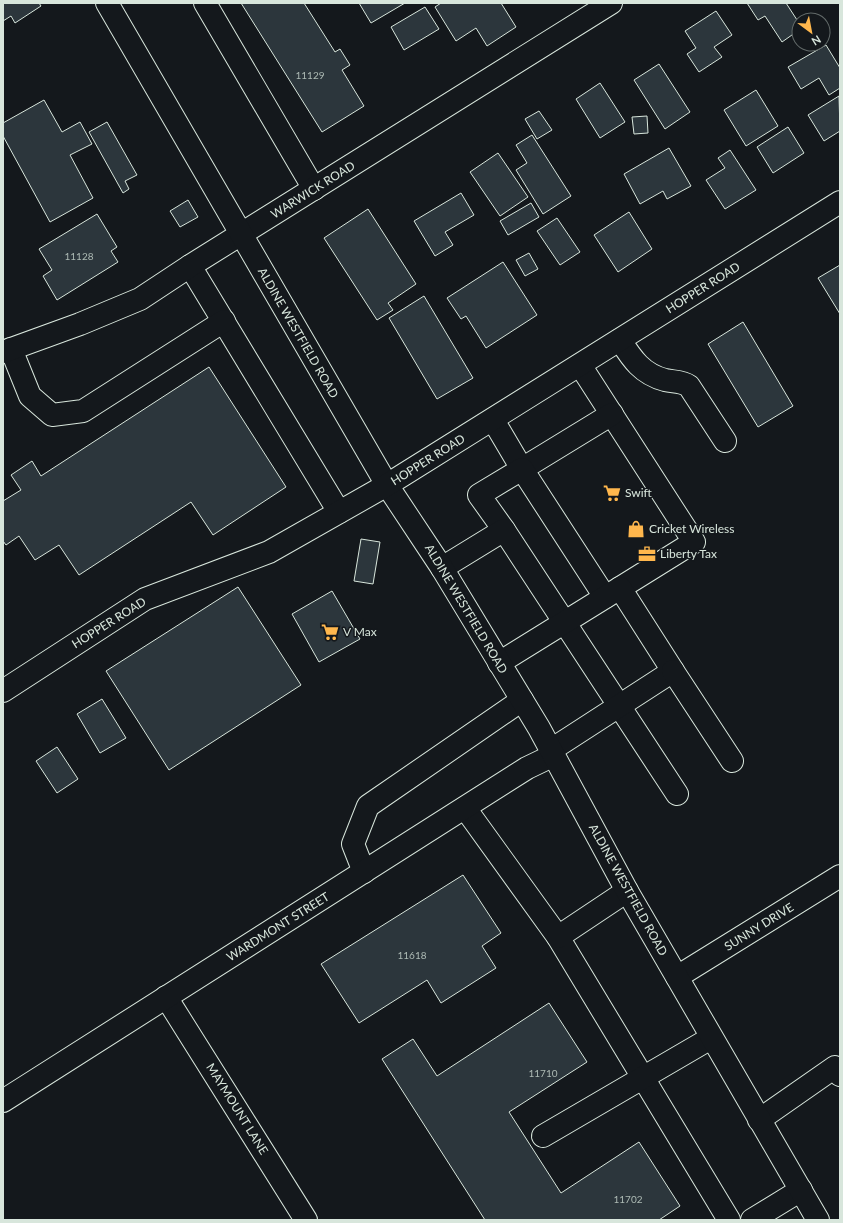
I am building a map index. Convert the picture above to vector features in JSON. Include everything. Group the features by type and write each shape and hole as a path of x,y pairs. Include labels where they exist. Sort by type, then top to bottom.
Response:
{"main road":[{"name":"ALDINE WESTFIELD ROAD","path":"107,3 388,485 442,568 522,700 627,891 818,1220"},
{"path":"205,3 314,189"},
{"name":"WARWICK ROAD","path":"7,350 80,324 140,299 190,266 611,3"},
{"name":"HOPPER ROAD","path":"3,691 145,599 269,552 388,485 840,202"},
{"path":"190,266 340,512"},
{"path":"7,350 30,396 52,415 83,412 224,321"},
{"path":"620,340 635,363 656,378 672,382 684,382 689,386 725,441"},
{"path":"499,663 694,542 580,365"},
{"path":"612,414 480,495 677,794"},
{"path":"492,420 522,469 613,593 673,671 732,761"},
{"path":"442,568 504,530"},
{"name":"WARDMONT STREET","path":"3,1101 552,753 619,705 673,671"},
{"path":"364,872 353,844 368,806 522,700"},
{"path":"465,808 558,937 729,1220"},
{"name":"SUNNY DRIVE","path":"677,978 840,876"},
{"path":"558,937 627,891"},
{"name":"MAYMOUNT LANE","path":"166,998 306,1220"},
{"path":"543,1136 711,1038"},
{"path":"759,1120 835,1067 840,1075"},
{"path":"752,1220 801,1190"}],"building":[{"path":"3,3 39,3 41,6 15,23 11,16 3,21"},
{"path":"241,3 304,3 335,52 340,49 350,65 342,70 364,106 322,132"},
{"path":"359,3 405,3 371,23"},
{"path":"441,3 501,3 516,27 487,46 476,28 456,41 435,7"},
{"path":"747,3 786,3 792,12 791,36 782,42 765,16 758,20"},
{"path":"425,7 439,29 404,50 391,27"},
{"path":"716,11 732,35 714,47 722,57 699,72 687,54 696,48 685,31"},
{"path":"814,52 830,52 840,68 840,88 829,95 819,78 801,89 788,67"},
{"path":"659,64 690,112 665,129 634,80"},
{"path":"600,83 625,122 600,138 576,99"},
{"path":"756,90 778,126 746,146 724,110"},
{"path":"839,96 840,131 824,141 808,115"},
{"path":"44,100 62,132 80,122 92,144 70,155 93,198 50,222 3,136 3,123"},
{"path":"539,111 552,130 537,139 525,119"},
{"path":"647,116 648,133 634,134 632,117"},
{"path":"107,122 137,175 125,181 129,189 123,193 89,132"},
{"path":"788,127 804,153 773,173 757,147"},
{"path":"532,135 571,196 543,214 516,170 527,163 516,145"},
{"path":"669,148 691,186 667,199 663,191 640,204 624,174"},
{"path":"730,150 756,190 725,209 706,180 725,168 718,158"},
{"path":"498,153 528,197 500,216 470,172"},
{"path":"461,193 474,215 445,232 453,245 435,256 414,221"},
{"path":"188,200 198,217 180,227 170,211"},
{"path":"531,203 539,217 508,235 500,221"},
{"path":"368,209 416,284 388,303 393,310 377,320 324,238"},
{"path":"629,212 652,249 618,272 594,235"},
{"path":"97,214 117,247 111,251 118,262 57,300 43,276 52,270 39,249"},
{"path":"557,218 580,252 560,265 537,231"},
{"path":"529,253 538,269 525,276 516,260"},
{"path":"503,262 537,315 486,348 466,316 461,319 447,298"},
{"path":"840,265 840,314 818,278"},
{"path":"424,296 473,378 437,399 389,318"},
{"path":"743,322 793,406 758,427 708,344"},
{"path":"209,367 286,487 213,535 191,502 79,575 59,545 35,560 19,536 6,545 3,541 3,501 21,490 11,475 32,461 41,476"},
{"path":"361,539 380,542 373,584 354,581"},
{"path":"238,587 301,685 169,770 106,671"},
{"path":"332,591 360,639 319,662 292,614"},
{"path":"102,699 126,738 100,753 77,714"},
{"path":"57,747 78,779 57,793 36,761"},
{"path":"463,875 501,933 482,946 496,968 441,1003 427,980 359,1023 321,964"},
{"path":"549,1003 587,1062 509,1112 561,1193 639,1142 680,1206 659,1220 485,1220 382,1059 413,1039 437,1076"}],"place":[{"name":"Swift","path":"612,493"},
{"name":"Cricket Wireless","path":"636,529"},
{"name":"Liberty Tax","path":"647,554"},
{"name":"V Max","path":"330,632"}]}
